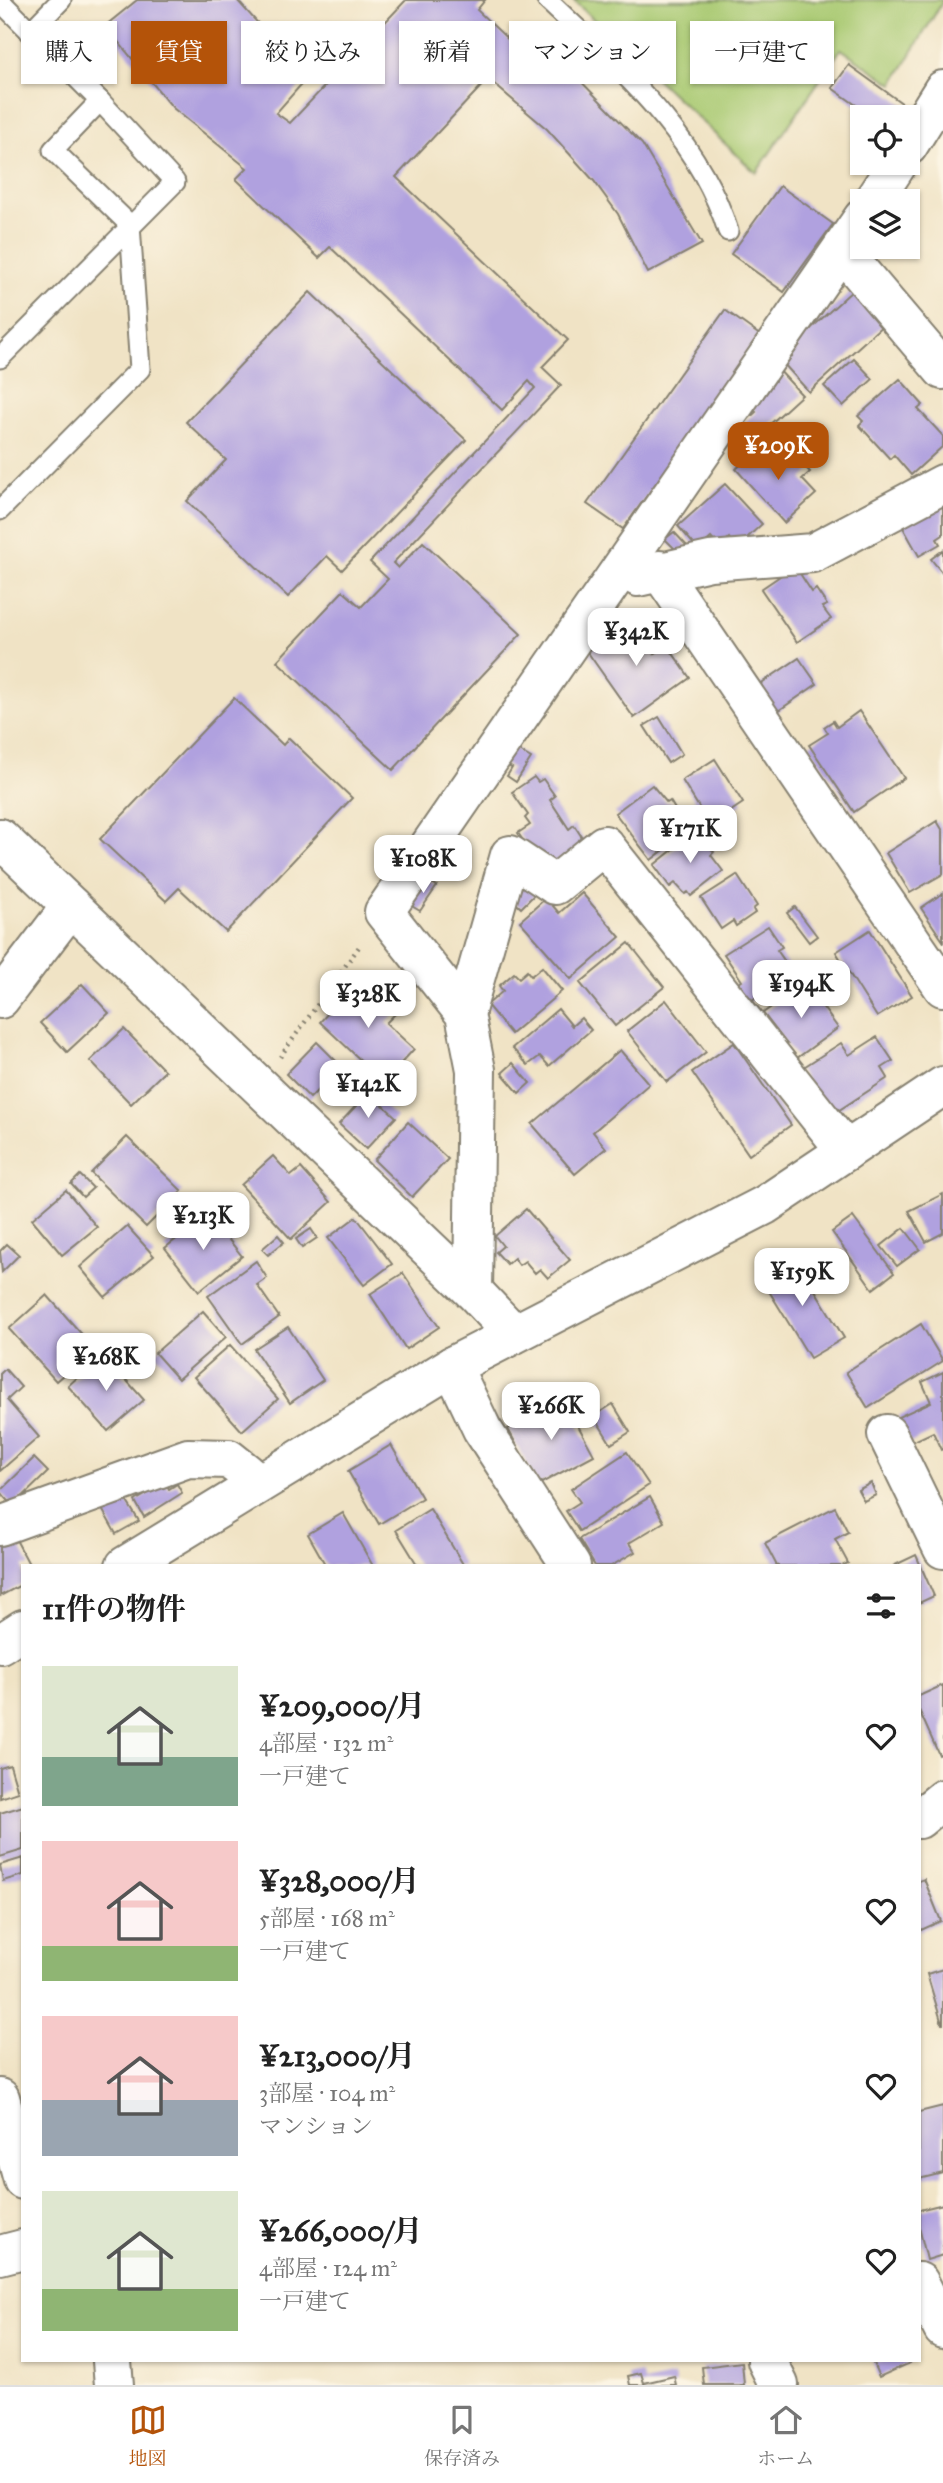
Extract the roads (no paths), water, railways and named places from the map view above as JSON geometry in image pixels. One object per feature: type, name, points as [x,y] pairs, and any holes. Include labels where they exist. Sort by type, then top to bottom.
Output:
[{"type":"street","points":[[920,127],[943,90]]},
{"type":"street","points":[[465,1014],[384,912],[850,238]]},
{"type":"street","points":[[842,251],[943,370]]},
{"type":"street","points":[[609,585],[659,570],[710,561],[813,553],[943,484]]},
{"type":"street","points":[[659,570],[943,987]]},
{"type":"street","points":[[0,838],[473,1291],[512,1332]]},
{"type":"street","points":[[473,1291],[476,1070],[465,1014],[510,855],[555,885],[604,845],[846,1152]]},
{"type":"street","points":[[0,999],[71,906]]},
{"type":"street","points":[[128,1564],[512,1332],[765,1205],[943,1086]]},
{"type":"street","points":[[452,1366],[482,1429],[570,1564]]},
{"type":"street","points":[[887,1434],[943,1549]]},
{"type":"street","points":[[0,1527],[188,1458],[229,1459],[259,1483]]},
{"type":"street","points":[[0,1644],[21,1630]]},
{"type":"street","points":[[921,1817],[943,1799]]},
{"type":"street","points":[[2,2114],[21,2174]]},
{"type":"street","points":[[0,2255],[21,2250]]},
{"type":"street","points":[[112,2362],[114,2385]]},
{"type":"street","points":[[767,2362],[779,2385]]},
{"type":"lane","points":[[41,21],[61,0]]},
{"type":"lane","points":[[547,0],[649,98],[693,157],[720,204],[728,231]]},
{"type":"lane","points":[[0,1],[21,23]]},
{"type":"lane","points":[[0,358],[175,182],[83,84]]},
{"type":"lane","points":[[0,510],[140,369],[130,225],[53,150],[100,101]]}]
